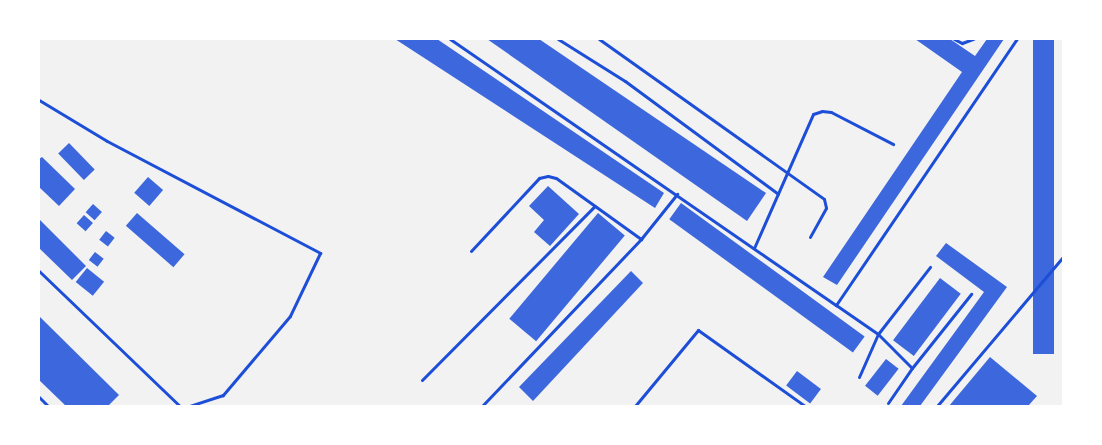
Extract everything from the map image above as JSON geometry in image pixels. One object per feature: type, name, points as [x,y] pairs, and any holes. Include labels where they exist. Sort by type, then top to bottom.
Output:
[{"type":"lane","points":[[450,39],[677,194],[878,334],[912,368]]},
{"type":"lane","points":[[558,39],[625,81],[778,194]]},
{"type":"lane","points":[[599,39],[827,203],[810,237]]},
{"type":"lane","points":[[954,39],[962,43],[973,39]]},
{"type":"lane","points":[[836,305],[1018,39]]},
{"type":"lane","points":[[39,100],[107,141],[320,253],[290,316],[271,339],[223,395],[190,406]]},
{"type":"lane","points":[[754,248],[809,120],[814,114],[822,111],[831,112],[894,144]]},
{"type":"lane","points":[[471,250],[539,178],[548,176],[556,178],[641,239]]},
{"type":"lane","points":[[482,406],[641,239],[677,194]]},
{"type":"lane","points":[[422,380],[595,206]]},
{"type":"lane","points":[[937,406],[1063,257]]},
{"type":"lane","points":[[859,378],[878,334],[930,267]]},
{"type":"lane","points":[[39,271],[180,406]]},
{"type":"lane","points":[[888,403],[912,368],[971,294]]},
{"type":"lane","points":[[635,406],[698,330],[805,406]]},
{"type":"lane","points":[[39,397],[48,406]]},
{"type":"building","points":[[395,39],[437,39],[664,193],[655,208]]},
{"type":"building","points":[[487,39],[539,39],[766,193],[747,221]]},
{"type":"building","points":[[915,39],[950,39],[975,56],[987,39],[1004,39],[837,285],[823,277],[962,72]]},
{"type":"building","points":[[1033,39],[1054,39],[1054,354],[1033,354]]},
{"type":"building","points":[[69,143],[95,170],[84,180],[58,153]]},
{"type":"building","points":[[42,157],[75,189],[59,206],[39,187],[39,159]]},
{"type":"building","points":[[148,177],[163,190],[149,206],[134,193]]},
{"type":"building","points":[[548,186],[579,214],[550,246],[534,232],[544,220],[529,206]]},
{"type":"building","points":[[681,203],[865,336],[853,353],[669,219]]},
{"type":"building","points":[[93,204],[102,212],[95,220],[86,212]]},
{"type":"building","points":[[137,213],[185,254],[173,267],[126,226]]},
{"type":"building","points":[[598,213],[625,235],[536,341],[509,319]]},
{"type":"building","points":[[84,215],[93,223],[86,231],[77,223]]},
{"type":"building","points":[[39,219],[86,266],[72,280],[39,248]]},
{"type":"building","points":[[106,231],[115,238],[108,246],[99,240]]},
{"type":"building","points":[[946,243],[1007,287],[920,406],[901,406],[984,292],[936,256]]},
{"type":"building","points":[[95,252],[104,259],[98,267],[89,260]]},
{"type":"building","points":[[87,268],[104,282],[93,296],[76,282]]},
{"type":"building","points":[[631,271],[643,283],[533,401],[519,387]]},
{"type":"building","points":[[940,278],[961,294],[914,356],[893,340]]},
{"type":"building","points":[[39,316],[119,395],[108,406],[66,406],[39,380]]},
{"type":"building","points":[[990,357],[1037,396],[1028,406],[949,406]]},
{"type":"building","points":[[886,359],[899,369],[878,396],[865,386]]},
{"type":"building","points":[[797,371],[821,389],[810,403],[786,385]]}]
